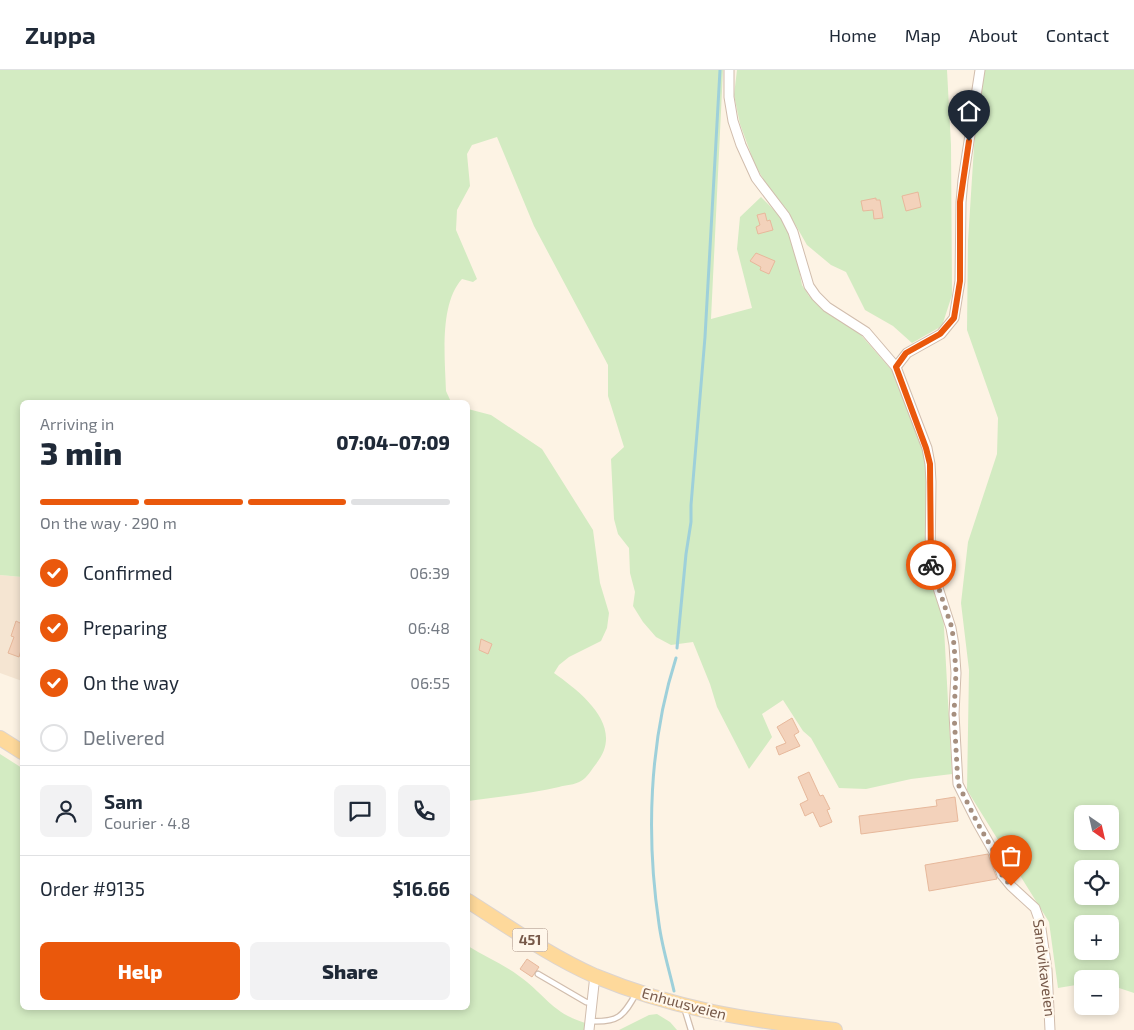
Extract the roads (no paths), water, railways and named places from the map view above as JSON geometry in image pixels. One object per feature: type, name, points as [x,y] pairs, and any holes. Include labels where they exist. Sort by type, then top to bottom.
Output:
[{"type":"main road","points":[[0,738],[20,751]]},
{"type":"main road","name":"Enhuusveien","points":[[470,902],[530,940],[595,975],[637,991],[684,1007],[761,1022],[835,1030]]},
{"type":"street","name":"Sandvikaveien","points":[[729,70],[729,97],[732,122],[756,178],[785,216],[793,232],[809,286],[827,307],[866,332],[896,367],[926,448],[930,464],[930,563],[952,628],[954,645],[956,672],[954,714],[958,784],[994,852],[1002,875],[1034,908],[1040,922],[1047,970],[1050,1030]]},
{"type":"street","points":[[896,367],[906,353],[940,334],[954,318],[960,281],[960,202],[980,70]]},
{"type":"street","points":[[589,1026],[595,975]]},
{"type":"lane","points":[[538,974],[586,1002],[592,1003]]},
{"type":"lane","points":[[589,1026],[618,1019],[628,1008],[637,991]]},
{"type":"lane","points":[[684,1007],[692,1030]]},
{"type":"waterway","points":[[677,648],[691,522],[705,337],[720,70]]},
{"type":"waterway","points":[[674,991],[659,924],[655,891],[652,858],[652,790],[660,723],[676,658]]}]
